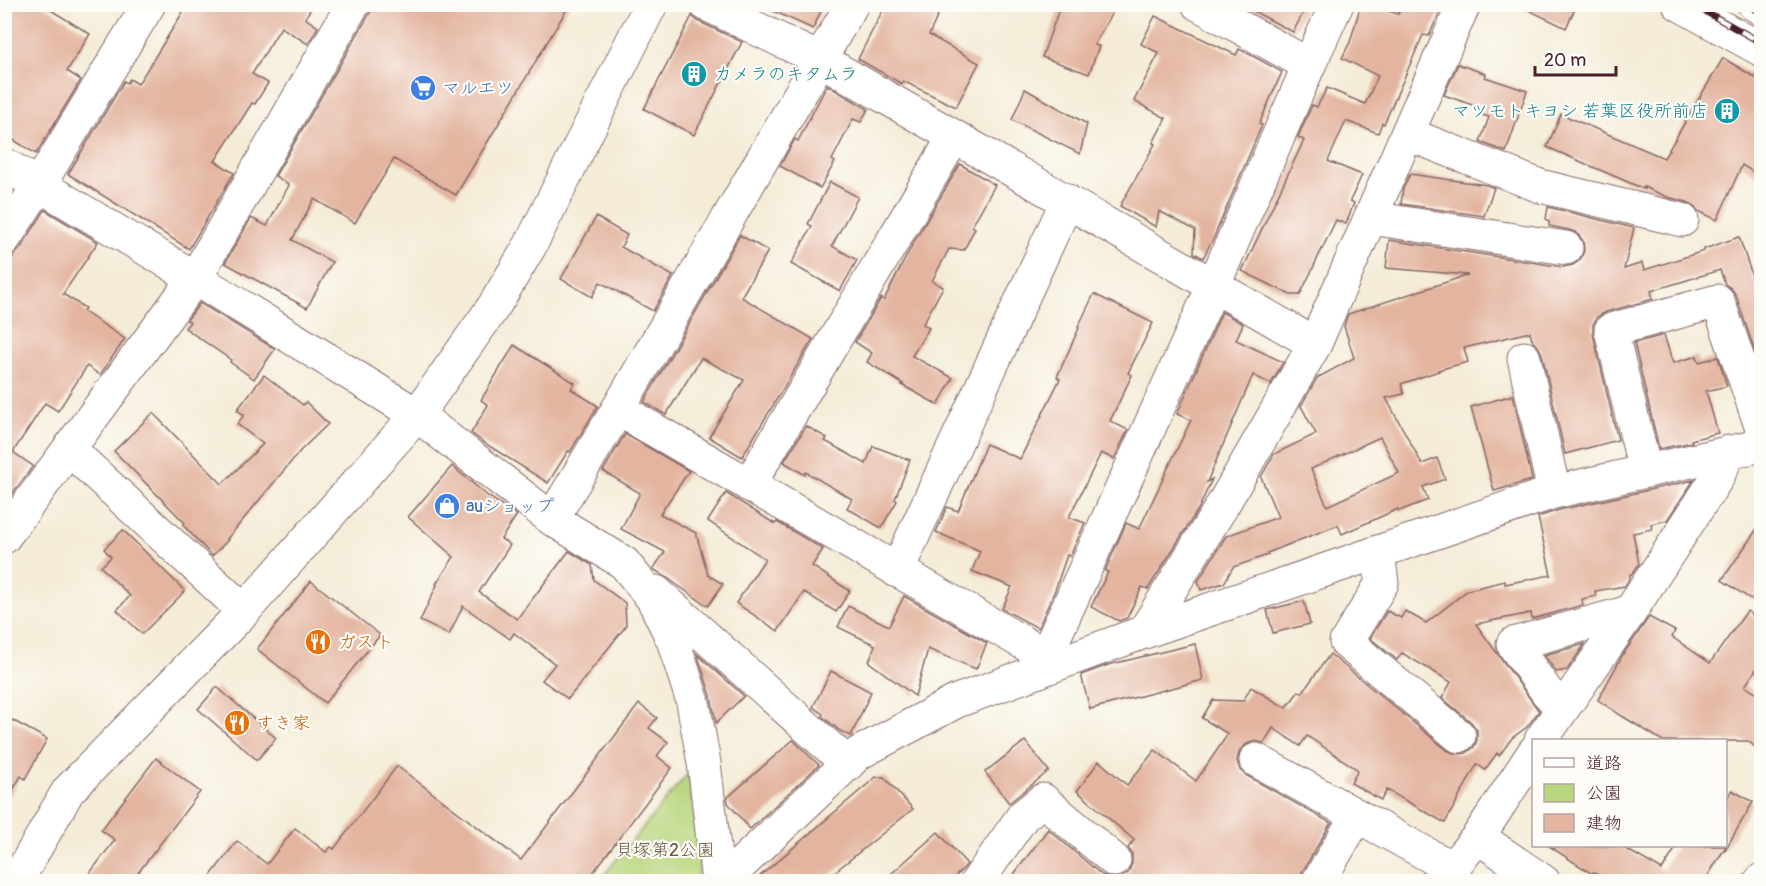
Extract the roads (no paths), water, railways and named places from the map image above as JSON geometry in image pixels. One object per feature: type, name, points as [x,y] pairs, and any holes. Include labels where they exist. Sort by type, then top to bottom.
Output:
[{"type":"street","points":[[4,239],[149,4]]},
{"type":"street","points":[[4,537],[195,278],[352,4]]},
{"type":"street","points":[[16,882],[68,791],[244,611],[417,415],[494,306],[530,246],[651,4]]},
{"type":"street","points":[[706,4],[821,60],[1315,344]]},
{"type":"street","points":[[552,519],[852,4]]},
{"type":"street","points":[[1198,4],[1309,65]]},
{"type":"street","points":[[1042,664],[1213,287],[1337,4]]},
{"type":"street","points":[[1144,632],[1222,506],[1315,344],[1464,4]]},
{"type":"street","points":[[1679,4],[1761,50]]},
{"type":"street","points":[[1754,4],[1761,9]]},
{"type":"street","points":[[1407,134],[1540,186],[1682,220]]},
{"type":"street","points":[[749,485],[954,137]]},
{"type":"street","points":[[4,164],[417,415],[552,519],[624,563],[848,764]]},
{"type":"street","points":[[897,571],[1066,201]]},
{"type":"street","points":[[1371,218],[1566,248]]},
{"type":"street","points":[[1645,470],[1611,330],[1718,301],[1761,429]]},
{"type":"street","points":[[1524,358],[1554,492]]},
{"type":"street","points":[[618,409],[897,571],[1042,664]]},
{"type":"street","points":[[720,882],[859,753],[957,701],[1042,664],[1144,632],[1554,492],[1761,445]]},
{"type":"street","points":[[69,449],[244,611]]},
{"type":"street","points":[[1542,739],[1630,612],[1717,478],[1730,452]]},
{"type":"street","points":[[1378,552],[1382,583],[1346,642],[1458,736]]},
{"type":"street","points":[[624,563],[653,599],[673,640],[693,702],[704,763],[720,882]]},
{"type":"street","points":[[1562,708],[1547,692],[1513,644],[1630,612]]},
{"type":"street","points":[[1256,760],[1357,816],[1448,875],[1478,837],[1532,754]]},
{"type":"street","points":[[977,882],[1023,816],[1043,800],[1114,860]]},
{"type":"street","points":[[1318,882],[1357,816]]},
{"type":"street","points":[[1478,837],[1544,882]]},
{"type":"railway","points":[[1692,4],[1762,43]]},
{"type":"railway","points":[[1747,4],[1762,13]]},
{"type":"place","name":"カメラのキタムラ","points":[[694,74]]},
{"type":"place","name":"マルエツ","points":[[423,88]]},
{"type":"place","name":"マツモトキヨシ 若葉区役所前店","points":[[1727,111]]},
{"type":"place","name":"auショップ","points":[[447,506]]},
{"type":"place","name":"ガスト","points":[[318,642]]},
{"type":"place","name":"すき家","points":[[237,723]]},
{"type":"park label","name":"貝塚第2公園","points":[[665,850]]}]
